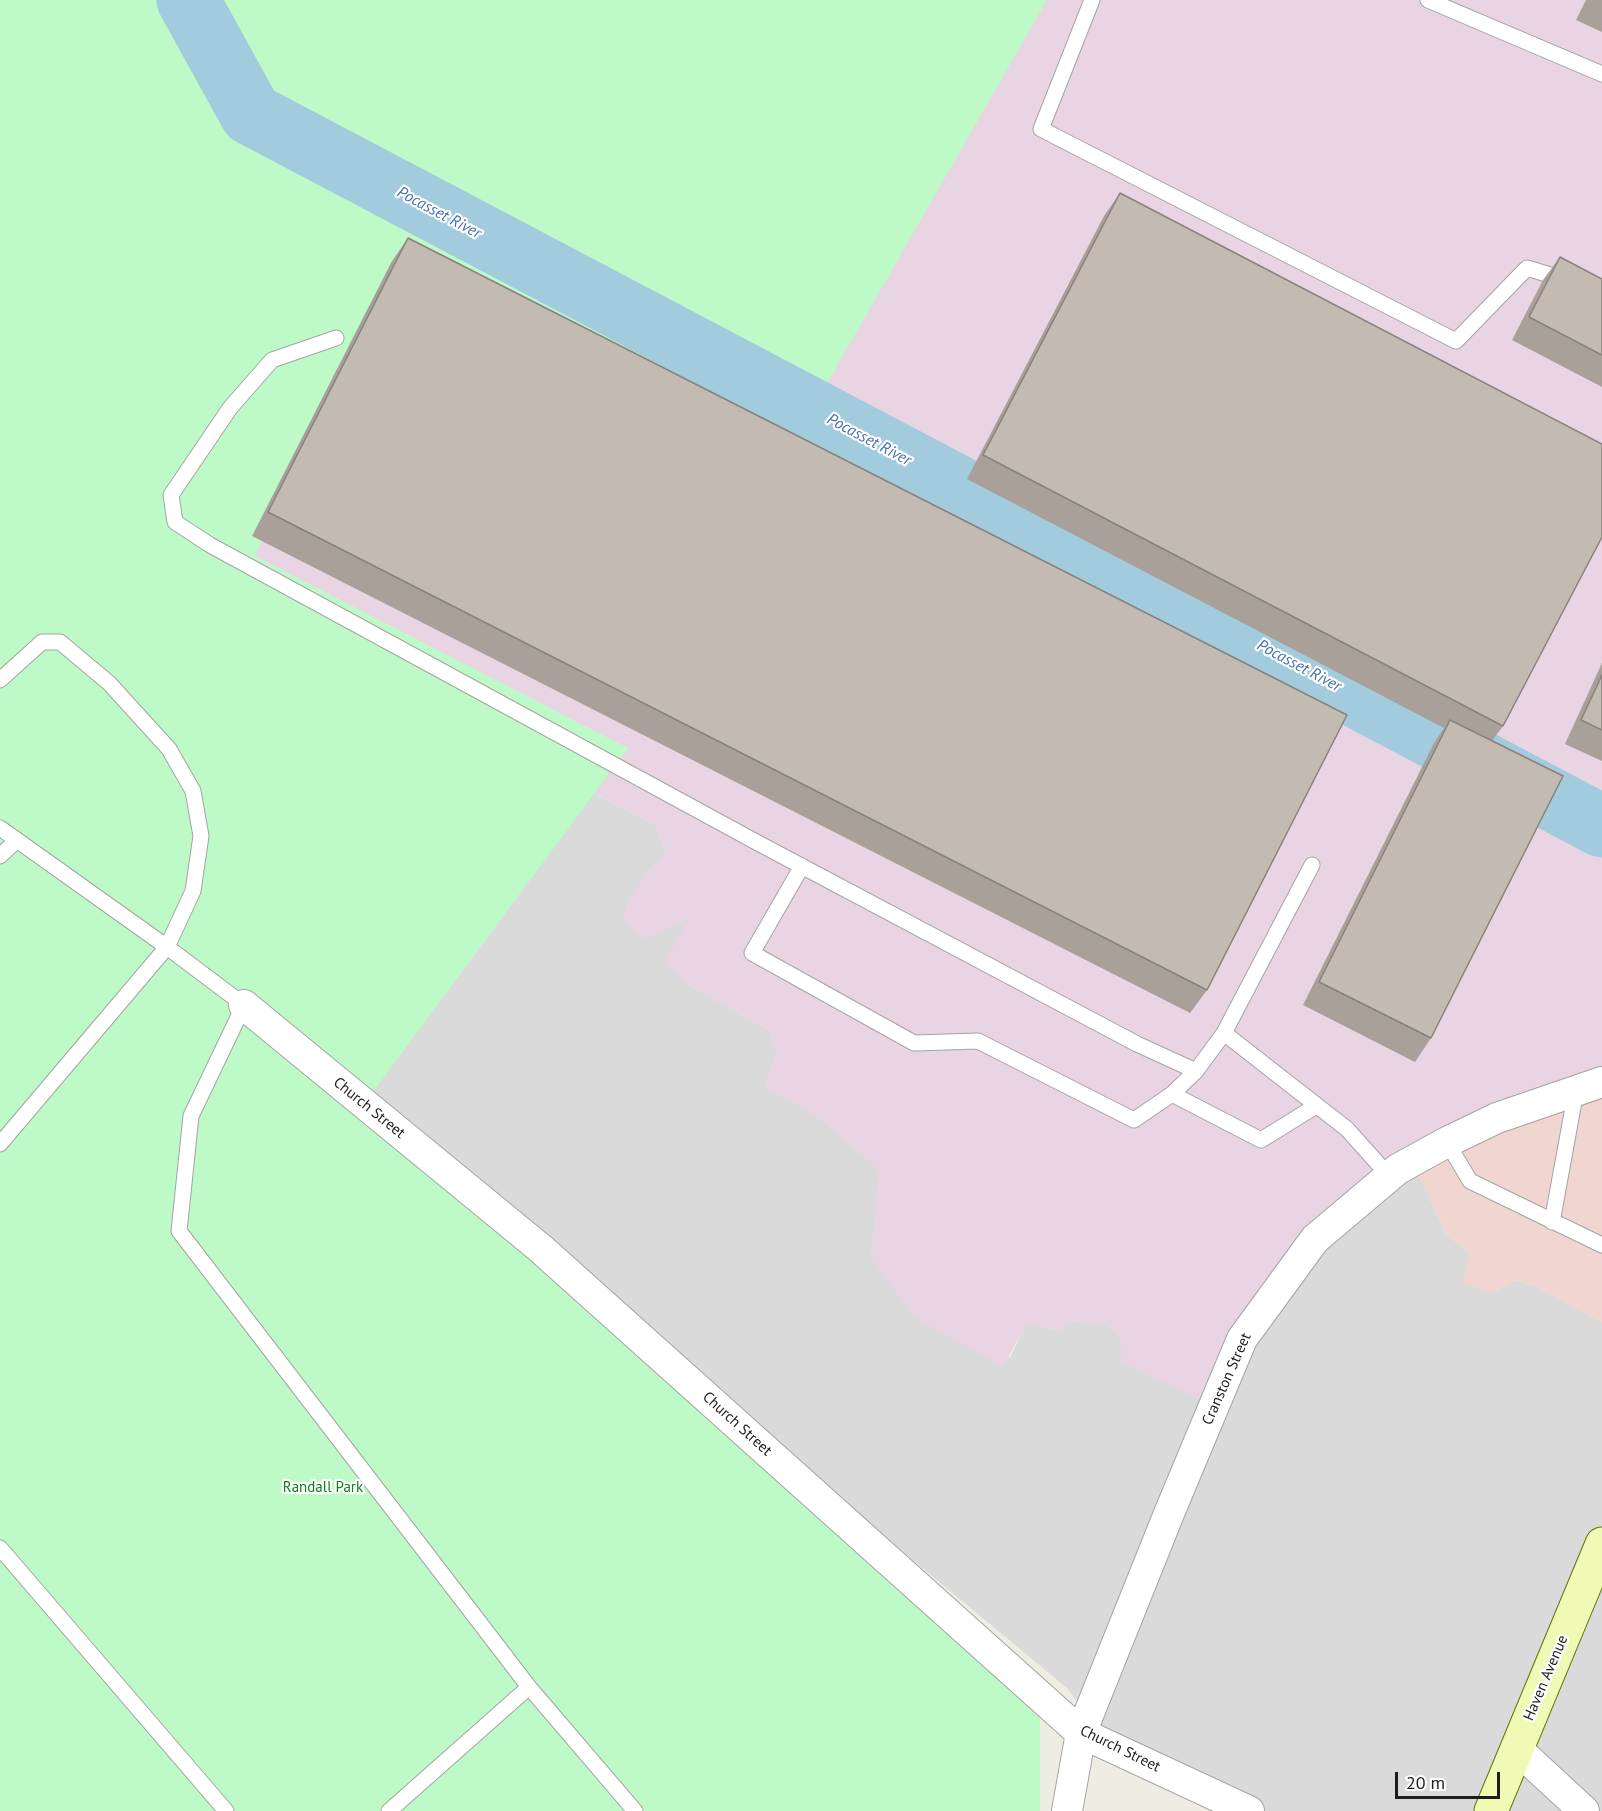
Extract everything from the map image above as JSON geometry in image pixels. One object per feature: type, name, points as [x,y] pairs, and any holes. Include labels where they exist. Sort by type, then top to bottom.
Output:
[{"type":"main road","name":"Haven Avenue","points":[[1491,1811],[1602,1544]]},
{"type":"street","name":"Church Street","points":[[244,1005],[540,1248],[1081,1733],[1249,1811]]},
{"type":"street","name":"Cranston Street","points":[[1067,1811],[1081,1733],[1242,1339],[1315,1239],[1398,1169],[1497,1118],[1589,1086]]},
{"type":"street","points":[[1516,1748],[1584,1811]]},
{"type":"lane","points":[[1092,0],[1041,129],[1456,341],[1527,268],[1602,291]]},
{"type":"lane","points":[[1428,0],[1602,74]]},
{"type":"lane","points":[[336,338],[272,360],[230,408],[171,495],[175,522],[210,545],[802,866],[1137,1044],[1196,1071]]},
{"type":"lane","points":[[0,680],[42,642],[60,642],[109,683],[169,749],[193,791],[201,836],[193,891],[167,947],[0,1144]]},
{"type":"lane","points":[[0,828],[244,1005],[191,1116],[179,1231],[529,1687],[635,1811]]},
{"type":"lane","points":[[0,856],[17,840]]},
{"type":"lane","points":[[802,866],[752,953],[914,1043],[978,1041],[1134,1120],[1172,1094],[1196,1071],[1224,1033],[1312,865]]},
{"type":"lane","points":[[1224,1033],[1347,1129],[1389,1176]]},
{"type":"lane","points":[[1552,1222],[1589,1086]]},
{"type":"lane","points":[[1172,1094],[1261,1140],[1316,1106]]},
{"type":"lane","points":[[1447,1142],[1470,1181],[1602,1245]]},
{"type":"lane","points":[[0,1548],[226,1811]]},
{"type":"lane","points":[[389,1811],[529,1687]]},
{"type":"shaded area","points":[[258,0],[1602,0],[1602,1079],[1499,1112],[1316,1231],[1210,1404],[1121,1362],[1121,1337],[1106,1324],[1073,1321],[1061,1331],[1026,1324],[1003,1367],[914,1317],[871,1258],[879,1170],[815,1114],[765,1088],[777,1052],[768,1029],[687,984],[665,962],[689,918],[645,940],[624,921],[626,905],[646,873],[667,854],[655,825],[198,585]]},
{"type":"shaded area","points":[[568,780],[655,825],[667,854],[646,873],[690,917],[687,984],[768,1029],[777,1052],[765,1088],[815,1114],[880,1170],[871,1258],[1010,1358],[1026,1323],[1060,1331],[1073,1321],[1106,1324],[1121,1337],[1237,1341],[1412,1160],[1446,1234],[1469,1253],[1493,1293],[1516,1280],[1537,1287],[1602,1322],[1602,1811],[1245,1811],[1116,1753],[1067,1688],[361,1102]]},
{"type":"shaded area","points":[[1602,1079],[1602,1322],[1537,1287],[1517,1280],[1493,1293],[1463,1283],[1469,1253],[1446,1234],[1412,1160]]},
{"type":"green space","name":"Randall Park","points":[[0,0],[1047,0],[783,460],[392,262],[255,556],[628,748],[364,1104],[1040,1705],[1040,1811],[0,1811]]},
{"type":"building","points":[[1120,193],[1602,444],[1602,537],[1503,726],[983,455]]},
{"type":"building","points":[[408,238],[1347,715],[1207,990],[268,512]]},
{"type":"building","points":[[1560,257],[1602,279],[1602,355],[1529,317]]},
{"type":"building","points":[[1602,675],[1602,730],[1581,720]]},
{"type":"building","points":[[1450,720],[1563,776],[1431,1038],[1319,982]]},
{"type":"waterway","name":"Pocasset River","points":[[188,0],[251,114],[1602,826]]}]
